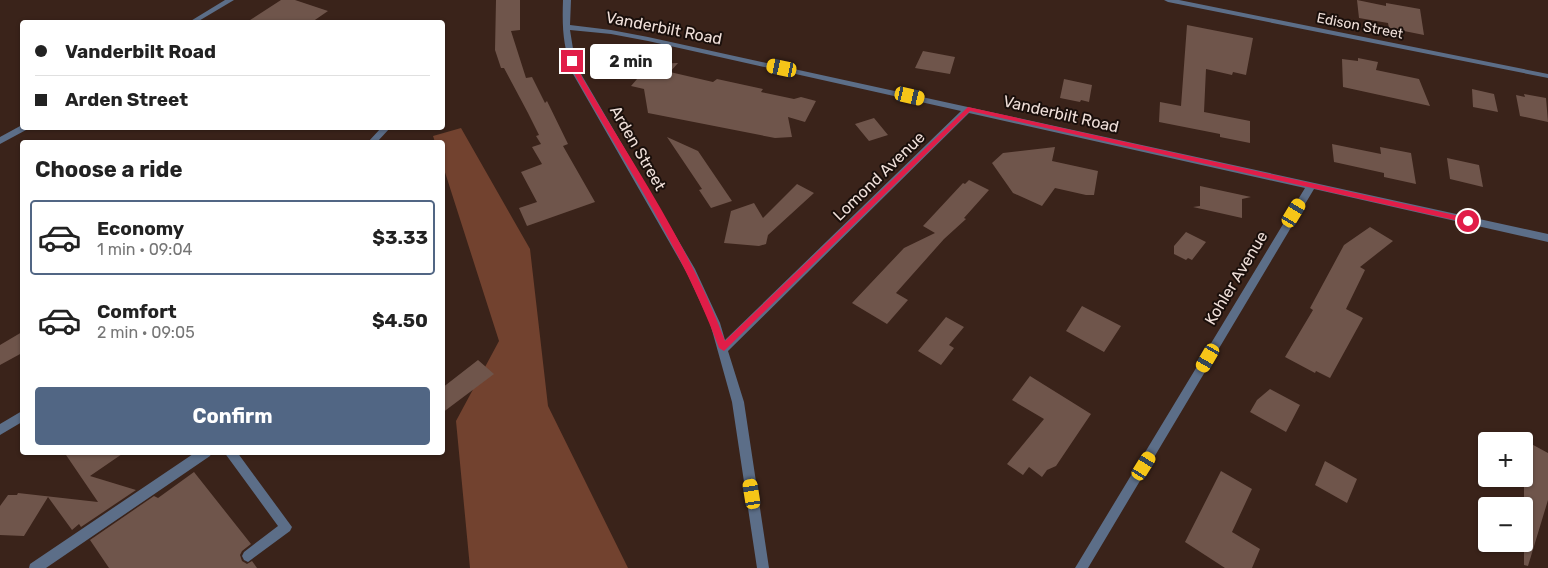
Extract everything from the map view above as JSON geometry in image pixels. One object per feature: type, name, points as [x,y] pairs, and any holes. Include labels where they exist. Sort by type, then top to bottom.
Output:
[{"type":"street","points":[[196,20],[230,0]]},
{"type":"street","name":"Arden Street","points":[[566,0],[565,27],[569,53],[577,74],[692,272],[708,305],[724,348],[738,402],[764,568]]},
{"type":"street","name":"Edison Street","points":[[1168,0],[1548,76]]},
{"type":"street","name":"Vanderbilt Road","points":[[565,27],[648,38],[1548,238]]},
{"type":"street","name":"Lomond Avenue","points":[[724,348],[968,109]]},
{"type":"street","points":[[0,142],[20,130]]},
{"type":"street","points":[[374,140],[384,130]]},
{"type":"street","name":"Kohler Avenue","points":[[1081,568],[1311,186]]},
{"type":"street","points":[[0,430],[20,417]]},
{"type":"street","points":[[34,568],[202,455]]},
{"type":"street","points":[[232,455],[286,527],[248,556]]},
{"type":"shaded area","points":[[461,128],[530,249],[548,406],[628,568],[470,568],[456,421],[499,341],[445,172],[445,140],[434,140],[433,136]]},
{"type":"building","points":[[281,0],[295,0],[328,11],[315,20],[250,20]]},
{"type":"building","points":[[496,0],[520,0],[520,30],[511,31],[526,78],[532,77],[545,103],[547,101],[568,144],[563,146],[595,202],[527,226],[519,208],[537,202],[521,172],[542,164],[532,147],[541,144],[536,136],[539,135],[528,113],[504,68],[501,68],[495,50]]},
{"type":"building","points":[[1357,0],[1386,6],[1386,3],[1420,9],[1424,35],[1389,28],[1388,23],[1359,18]]},
{"type":"building","points":[[1187,25],[1253,38],[1246,75],[1233,72],[1232,75],[1206,69],[1204,112],[1250,121],[1250,143],[1220,137],[1220,134],[1159,122],[1160,102],[1181,106]]},
{"type":"building","points":[[923,51],[955,57],[950,74],[915,68]]},
{"type":"building","points":[[1358,58],[1378,62],[1376,70],[1419,79],[1430,106],[1343,87],[1342,59],[1358,61]]},
{"type":"building","points":[[678,63],[670,72],[713,82],[717,79],[763,89],[761,92],[794,99],[801,97],[816,101],[805,122],[788,117],[792,137],[775,138],[648,113],[644,89],[631,86],[650,64]]},
{"type":"building","points":[[1064,79],[1092,85],[1089,102],[1060,98]]},
{"type":"building","points":[[1472,89],[1494,94],[1498,112],[1473,107]]},
{"type":"building","points":[[1524,94],[1546,98],[1548,122],[1520,116],[1516,95],[1525,97]]},
{"type":"building","points":[[874,118],[888,135],[869,141],[855,124]]},
{"type":"building","points":[[667,137],[698,151],[732,201],[711,208],[699,190],[702,189]]},
{"type":"building","points":[[1332,144],[1381,154],[1380,147],[1411,153],[1416,184],[1384,177],[1384,173],[1334,162]]},
{"type":"building","points":[[1055,147],[1052,161],[1098,171],[1094,195],[1055,188],[1042,206],[1013,193],[992,163],[1003,153]]},
{"type":"building","points":[[1447,158],[1479,165],[1483,187],[1450,179]]},
{"type":"building","points":[[969,180],[989,190],[964,218],[966,219],[944,239],[896,293],[908,300],[887,324],[852,303],[904,248],[935,233],[923,226],[963,183],[965,184]]},
{"type":"building","points":[[797,184],[814,193],[768,235],[766,244],[759,246],[724,243],[731,211],[754,203],[763,218]]},
{"type":"building","points":[[1200,186],[1251,197],[1242,199],[1242,218],[1193,207],[1200,206]]},
{"type":"building","points":[[1370,227],[1393,241],[1360,267],[1365,270],[1346,309],[1363,318],[1330,378],[1316,371],[1315,373],[1285,357],[1313,310],[1310,308],[1344,245]]},
{"type":"building","points":[[1186,232],[1206,242],[1192,260],[1188,258],[1186,260],[1174,254],[1174,246]]},
{"type":"building","points":[[1082,306],[1121,326],[1104,352],[1066,331]]},
{"type":"building","points":[[946,317],[964,327],[949,345],[954,348],[941,365],[918,351]]},
{"type":"building","points":[[20,333],[20,354],[0,365],[0,345]]},
{"type":"building","points":[[478,360],[494,374],[445,411],[445,386]]},
{"type":"building","points":[[1030,376],[1091,414],[1056,466],[1047,470],[1042,477],[1029,467],[1023,475],[1007,464],[1044,419],[1012,400]]},
{"type":"building","points":[[1270,389],[1300,405],[1286,432],[1250,412],[1257,400]]},
{"type":"building","points":[[1533,445],[1548,453],[1548,500],[1533,550],[1533,497],[1524,497],[1524,487],[1533,487]]},
{"type":"building","points":[[66,455],[121,455],[90,476],[136,490],[81,527],[79,524],[72,530],[48,497],[24,536],[0,535],[0,506],[8,495],[17,495],[18,493],[98,502]]},
{"type":"building","points":[[1325,461],[1357,479],[1347,503],[1315,485]]},
{"type":"building","points":[[1221,471],[1252,489],[1232,532],[1260,549],[1252,568],[1225,568],[1185,542]]},
{"type":"building","points":[[194,472],[251,544],[242,551],[240,555],[242,561],[247,564],[252,561],[257,568],[109,568],[90,540],[154,496],[158,498]]},
{"type":"building","points":[[1524,552],[1532,552],[1528,566],[1524,565]]},
{"type":"route","points":[[572,61],[577,74],[692,272],[704,296],[724,348],[968,109],[1468,221]]}]
